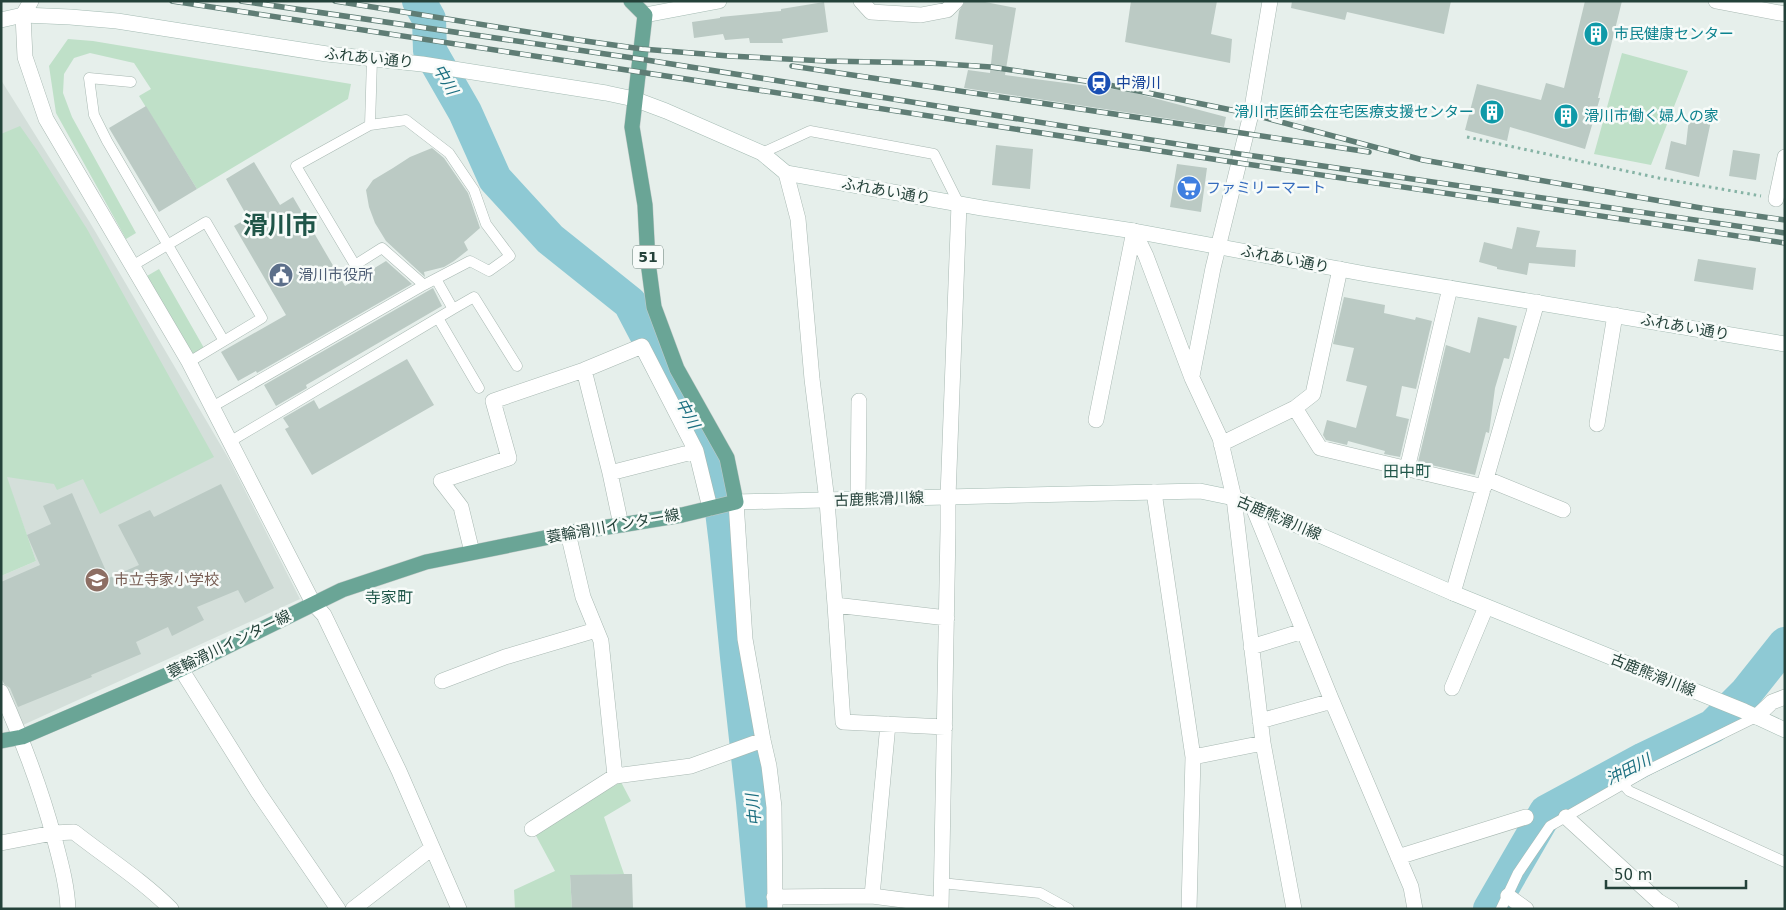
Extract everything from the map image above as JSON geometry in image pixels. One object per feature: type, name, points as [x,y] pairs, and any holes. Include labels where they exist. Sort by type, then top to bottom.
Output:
[{"type":"main road","points":[[631,1],[645,15]]},
{"type":"main road","name":"51","points":[[645,15],[632,127],[646,205],[648,262],[654,307],[677,369],[727,458],[736,502]]},
{"type":"main road","name":"蓑輪滑川インター線","points":[[1,741],[22,737],[181,669],[342,590],[426,562],[568,533],[621,526],[736,502]]},
{"type":"street","points":[[645,15],[719,1]]},
{"type":"street","points":[[861,1],[871,12],[921,15],[947,10],[956,1]]},
{"type":"street","points":[[1192,378],[1219,246],[1251,114],[1270,1]]},
{"type":"street","points":[[1716,1],[1785,14]]},
{"type":"street","points":[[27,8],[25,57],[46,119],[188,362],[231,441],[313,603],[324,615],[399,771],[459,909]]},
{"type":"street","name":"ふれあい通り","points":[[1,20],[27,8],[70,17],[117,22],[328,54],[422,64],[606,93],[634,99],[666,111],[762,154],[786,173],[959,204],[1134,231],[1340,269],[1785,344]]},
{"type":"street","points":[[1776,199],[1785,158]]},
{"type":"street","points":[[786,173],[798,219],[812,379],[827,501],[843,722],[945,727]]},
{"type":"street","points":[[736,502],[745,639],[769,766],[774,807],[774,903],[872,896],[941,907],[948,497],[959,204]]},
{"type":"street","points":[[1134,231],[1146,256],[1192,378],[1221,444],[1234,498],[1263,743],[1294,909]]},
{"type":"street","points":[[1096,420],[1134,231]]},
{"type":"street","points":[[1221,444],[1296,408],[1312,394],[1340,269]]},
{"type":"street","points":[[1407,469],[1450,288]]},
{"type":"street","points":[[1453,593],[1537,302]]},
{"type":"street","points":[[1597,424],[1615,315]]},
{"type":"street","points":[[472,552],[461,508],[441,481],[509,458],[493,401],[584,370],[642,346],[696,451],[710,508]]},
{"type":"street","points":[[584,370],[610,473],[621,526]]},
{"type":"street","points":[[858,500],[859,400]]},
{"type":"street","points":[[1296,408],[1320,448],[1407,469],[1485,483],[1563,510]]},
{"type":"street","points":[[610,473],[696,451]]},
{"type":"street","name":"古鹿熊滑川線","points":[[736,502],[1200,491],[1234,498],[1486,607],[1785,730]]},
{"type":"street","points":[[1154,492],[1193,757],[1189,909]]},
{"type":"street","points":[[1253,507],[1411,887],[1415,909]]},
{"type":"street","points":[[568,533],[583,597],[601,641],[615,776]]},
{"type":"street","points":[[835,606],[947,618]]},
{"type":"street","points":[[1452,688],[1486,607]]},
{"type":"street","points":[[442,681],[505,657],[596,630]]},
{"type":"street","points":[[1251,647],[1303,631]]},
{"type":"street","points":[[181,669],[258,792],[338,909]]},
{"type":"street","points":[[1,692],[22,737],[46,806],[67,886],[68,909]]},
{"type":"street","points":[[1750,714],[1772,702],[1785,698]]},
{"type":"street","points":[[1260,721],[1332,700]]},
{"type":"street","points":[[872,896],[888,724]]},
{"type":"street","points":[[532,829],[615,776],[691,766],[763,740]]},
{"type":"street","points":[[1193,757],[1263,743]]},
{"type":"street","points":[[1566,817],[1658,901],[1672,909]]},
{"type":"street","points":[[1398,857],[1526,818]]},
{"type":"street","points":[[1,843],[53,833],[74,832],[150,888],[171,909]]},
{"type":"street","points":[[353,909],[432,848]]},
{"type":"street","points":[[1504,902],[1526,909]]},
{"type":"lane","points":[[370,125],[372,59]]},
{"type":"lane","points":[[131,82],[89,78],[94,115],[107,141],[224,341]]},
{"type":"lane","points":[[212,407],[424,285],[470,261],[489,271],[510,256],[486,224],[474,190],[449,153],[406,120],[370,125],[296,166],[355,265],[382,248],[424,285]]},
{"type":"lane","points":[[762,154],[810,131],[934,154],[959,204]]},
{"type":"lane","points":[[132,266],[206,222],[262,318],[188,362]]},
{"type":"lane","points":[[436,279],[453,309]]},
{"type":"lane","points":[[231,441],[474,297],[517,366]]},
{"type":"lane","points":[[438,318],[479,388]]},
{"type":"lane","points":[[1504,902],[1518,873],[1550,826],[1750,714]]},
{"type":"lane","points":[[1623,784],[1629,790],[1785,862]]},
{"type":"lane","points":[[941,883],[1040,893],[1069,909]]},
{"type":"path","points":[[1467,137],[1659,178],[1776,199]]},
{"type":"shaded area","points":[[1,80],[89,221],[230,461],[300,599],[23,725],[1,677],[1,576],[36,561],[1,462]]},
{"type":"green space","points":[[68,39],[93,41],[351,84],[348,99],[197,189],[139,96],[151,89],[134,63],[90,53],[74,58],[64,74],[63,93],[72,117],[136,233],[126,239],[56,113],[49,66]]},
{"type":"green space","points":[[1622,53],[1688,71],[1651,165],[1594,154]]},
{"type":"green space","points":[[20,126],[87,229],[214,457],[100,514],[83,479],[57,490],[54,484],[7,477],[36,561],[1,576],[1,134]]},
{"type":"green space","points":[[159,269],[204,348],[193,354],[147,276]]},
{"type":"green space","points":[[621,782],[631,801],[604,817],[624,874],[570,876],[572,909],[515,909],[514,890],[555,871],[534,832]]},
{"type":"building","points":[[965,1],[980,1],[1016,8],[1005,75],[1127,91],[1226,117],[1224,127],[964,88],[968,70],[990,73],[993,45],[955,39],[959,11]]},
{"type":"building","points":[[1131,1],[1217,1],[1211,34],[1232,39],[1230,63],[1125,42]]},
{"type":"building","points":[[1292,1],[1451,1],[1444,34],[1347,12],[1345,20],[1291,8]]},
{"type":"building","points":[[1585,1],[1622,1],[1598,98],[1600,98],[1585,149],[1510,127],[1507,141],[1465,130],[1477,84],[1541,100],[1546,83],[1564,88]]},
{"type":"building","points":[[824,2],[828,32],[782,39],[783,43],[750,43],[749,38],[725,40],[723,34],[694,38],[692,22],[720,17],[781,11],[781,9]]},
{"type":"building","points":[[146,106],[197,189],[159,212],[109,128]]},
{"type":"building","points":[[1689,118],[1711,121],[1699,177],[1665,169],[1671,141],[1686,145]]},
{"type":"building","points":[[996,145],[1033,149],[1030,189],[992,185]]},
{"type":"building","points":[[432,148],[444,158],[468,193],[480,228],[464,242],[468,250],[444,267],[424,272],[425,277],[386,241],[375,223],[369,207],[366,190],[373,180],[410,157]]},
{"type":"building","points":[[1733,150],[1760,154],[1756,180],[1729,176]]},
{"type":"building","points":[[254,162],[280,205],[293,197],[345,286],[386,261],[412,284],[257,373],[256,371],[238,381],[221,352],[286,315],[234,226],[248,218],[226,179]]},
{"type":"building","name":"ファミリーマート","points":[[1177,164],[1207,168],[1201,212],[1170,207]]},
{"type":"building","points":[[1517,227],[1540,231],[1536,247],[1576,250],[1575,267],[1529,263],[1527,275],[1497,269],[1497,267],[1479,262],[1484,242],[1512,249]]},
{"type":"building","points":[[1698,259],[1756,268],[1753,290],[1694,281]]},
{"type":"building","points":[[433,288],[442,306],[306,385],[307,388],[276,406],[264,385]]},
{"type":"building","points":[[1344,297],[1385,305],[1384,313],[1415,320],[1416,317],[1432,321],[1416,389],[1402,386],[1396,416],[1409,419],[1400,457],[1384,454],[1385,451],[1348,441],[1347,445],[1326,440],[1323,435],[1327,420],[1356,428],[1367,386],[1346,381],[1354,348],[1333,344]]},
{"type":"building","points":[[1478,317],[1517,326],[1509,359],[1504,358],[1495,388],[1489,433],[1486,432],[1475,475],[1418,462],[1446,345],[1470,353]]},
{"type":"building","points":[[407,359],[434,405],[312,475],[285,429],[289,427],[283,418],[314,400],[319,409]]},
{"type":"building","points":[[221,484],[274,588],[245,603],[238,590],[197,607],[204,620],[172,636],[168,627],[136,642],[141,654],[91,675],[92,677],[18,707],[10,688],[4,684],[1,677],[1,582],[40,565],[27,535],[51,524],[43,506],[72,493],[109,578],[139,565],[118,525],[150,510],[154,517]]},
{"type":"building","points":[[632,874],[633,909],[572,909],[570,875]]},
{"type":"waterway","name":"中川","points":[[419,1],[429,19],[430,51],[465,112],[495,179],[550,239],[630,303],[709,454],[720,495],[726,544],[763,909]]},
{"type":"waterway","name":"沖田川","points":[[1490,909],[1546,812],[1644,759],[1713,726],[1746,693],[1785,644]]},
{"type":"railway","points":[[172,1],[1239,163],[1785,243]]},
{"type":"railway","points":[[241,1],[640,59],[1240,154],[1785,233]]},
{"type":"railway","points":[[335,1],[642,49],[729,56],[991,67],[1099,83],[1251,114],[1423,160],[1707,209],[1785,220]]},
{"type":"railway","points":[[792,66],[1369,152]]},
{"type":"place","name":"市民健康センター","points":[[1596,34]]},
{"type":"place","name":"中滑川","points":[[1099,83]]},
{"type":"place","name":"滑川市医師会在宅医療支援センター","points":[[1492,112]]},
{"type":"place","name":"滑川市働く婦人の家","points":[[1566,116]]},
{"type":"place","name":"ファミリーマート","points":[[1189,188]]},
{"type":"place","name":"滑川市役所","points":[[281,275]]},
{"type":"place","name":"市立寺家小学校","points":[[97,580]]},
{"type":"district","name":"滑川市","points":[[280,225]]},
{"type":"district","name":"田中町","points":[[1407,471]]},
{"type":"district","name":"寺家町","points":[[389,597]]}]
